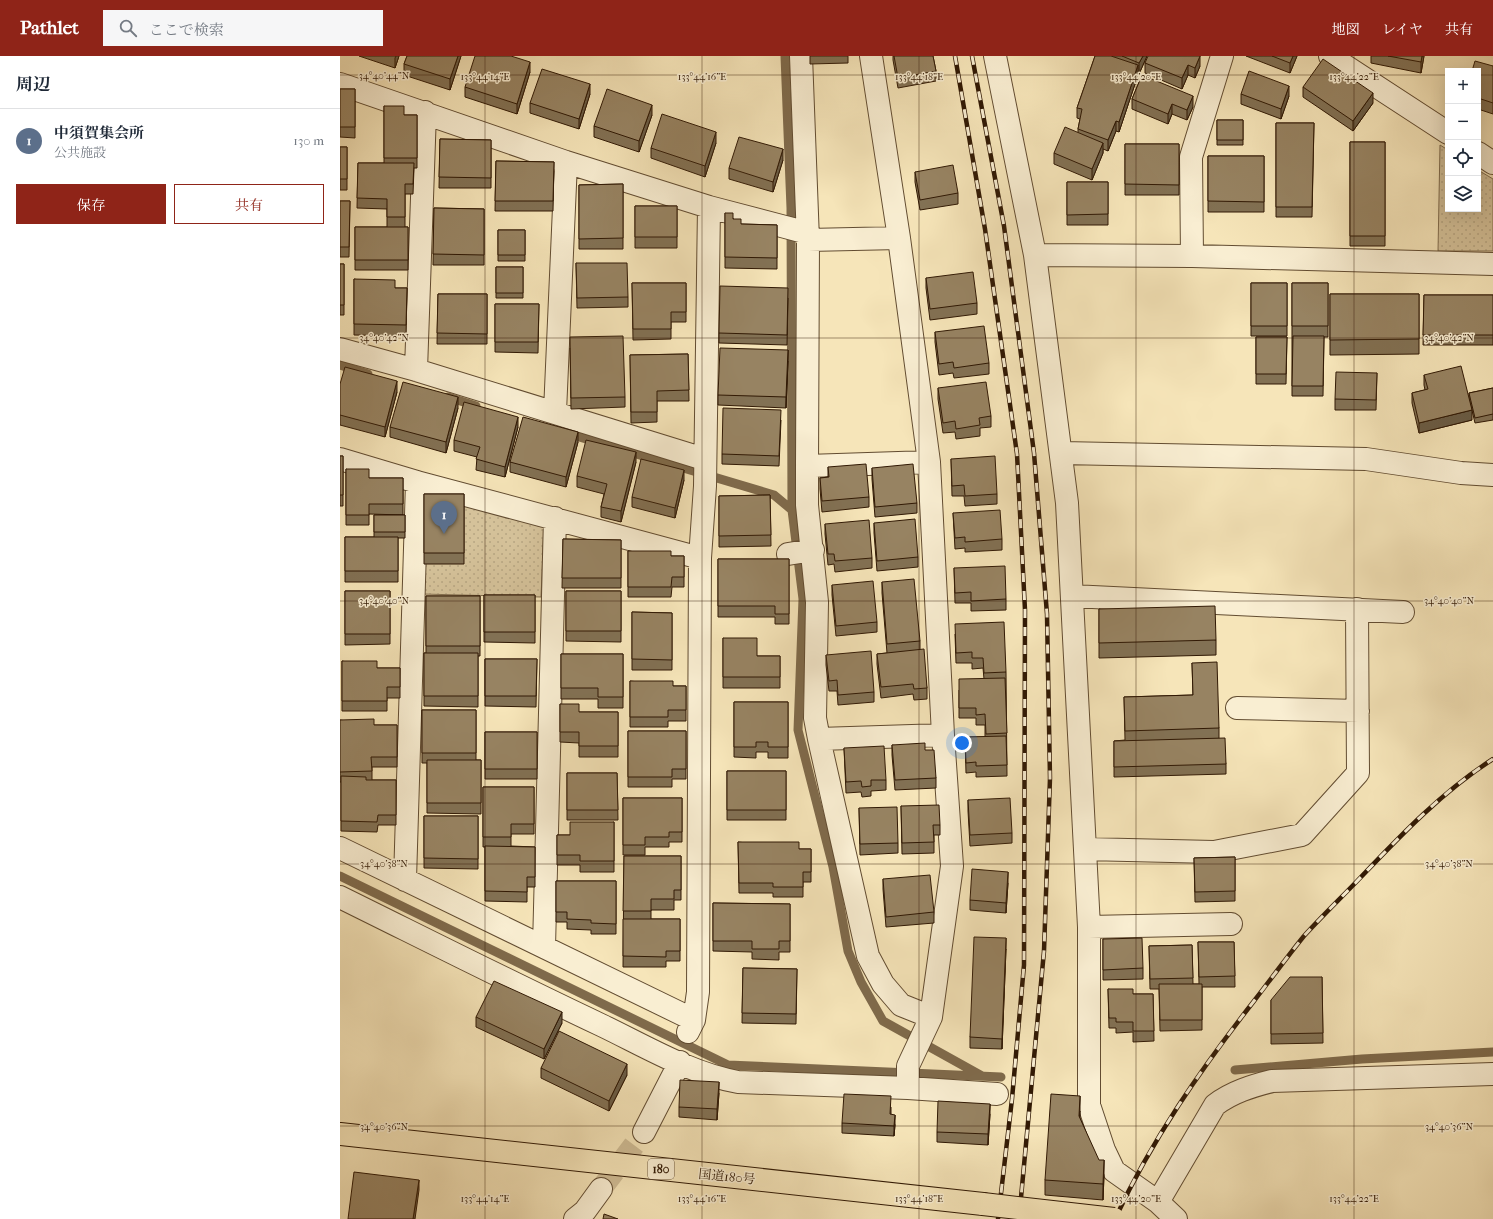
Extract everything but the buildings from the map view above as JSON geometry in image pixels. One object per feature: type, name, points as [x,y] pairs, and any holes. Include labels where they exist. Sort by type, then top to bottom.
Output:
[{"type":"highway","name":"国道180号","points":[[340,1134],[1114,1219]]},
{"type":"street","points":[[801,56],[800,233],[808,466],[807,505],[813,550],[817,602],[815,718],[868,956],[882,984],[901,1005],[928,1024]]},
{"type":"street","points":[[871,56],[929,462],[952,866],[928,1024],[909,1072]]},
{"type":"street","points":[[995,56],[1035,255],[1062,453],[1067,503],[1089,927],[1089,1105],[1104,1150],[1114,1171],[1158,1202],[1176,1219]]},
{"type":"street","points":[[1192,256],[1191,157],[1222,56]]},
{"type":"street","points":[[1330,56],[1445,131]]},
{"type":"street","points":[[340,84],[425,112],[566,162],[709,207],[800,233],[898,238]]},
{"type":"street","points":[[416,370],[425,112]]},
{"type":"street","points":[[1481,155],[1493,163]]},
{"type":"street","points":[[555,412],[566,162]]},
{"type":"street","points":[[340,848],[544,947],[691,1026],[698,992],[700,558],[705,486],[704,459],[709,207]]},
{"type":"street","points":[[1035,255],[1192,256],[1493,264]]},
{"type":"street","points":[[340,349],[416,370],[555,412],[704,459]]},
{"type":"street","points":[[1062,453],[1366,459],[1461,473],[1493,475]]},
{"type":"street","points":[[340,459],[417,482],[700,558]]},
{"type":"street","points":[[808,466],[929,462]]},
{"type":"street","points":[[405,880],[417,482]]},
{"type":"street","points":[[544,947],[555,518]]},
{"type":"street","points":[[788,554],[813,550]]},
{"type":"street","points":[[1072,596],[1403,612]]},
{"type":"street","points":[[1085,849],[1214,852],[1302,835],[1358,773],[1356,609]]},
{"type":"street","points":[[1237,708],[1358,711]]},
{"type":"street","points":[[819,739],[944,734]]},
{"type":"street","points":[[340,898],[506,980],[680,1062],[721,1079],[738,1082],[909,1072],[997,1094]]},
{"type":"street","points":[[1089,927],[1231,924]]},
{"type":"street","points":[[644,1132],[680,1062]]},
{"type":"street","points":[[1158,1202],[1216,1105],[1225,1097],[1248,1087],[1272,1081],[1493,1074]]},
{"type":"street","points":[[575,1219],[585,1211],[601,1189]]},
{"type":"shaded area","points":[[1440,145],[1445,148],[1445,212],[1481,212],[1481,172],[1493,179],[1493,251],[1438,251]]},
{"type":"shaded area","points":[[422,491],[544,524],[541,597],[422,594]]},
{"type":"waterway","points":[[785,56],[791,208],[792,510],[803,599],[798,730],[833,867],[848,951],[861,982],[883,1021],[982,1076]]},
{"type":"waterway","points":[[340,365],[368,374]]},
{"type":"waterway","points":[[448,397],[476,406]]},
{"type":"waterway","points":[[566,433],[774,495],[792,510]]},
{"type":"waterway","points":[[340,876],[728,1065],[1001,1077]]},
{"type":"waterway","points":[[1235,1070],[1362,1059],[1493,1052]]},
{"type":"tunnel","points":[[601,1189],[644,1132]]},
{"type":"railway","points":[[955,56],[985,229],[1017,454],[1025,610],[1024,965],[1012,1099],[998,1219]]},
{"type":"railway","points":[[972,56],[1004,226],[1034,453],[1047,614],[1050,778],[1044,951],[1019,1219]]},
{"type":"railway","points":[[1115,1219],[1129,1189],[1161,1133],[1196,1079],[1304,936],[1391,845],[1423,814],[1457,785],[1493,759]]},
{"type":"place","name":"中須賀集会所","points":[[444,534]]}]
